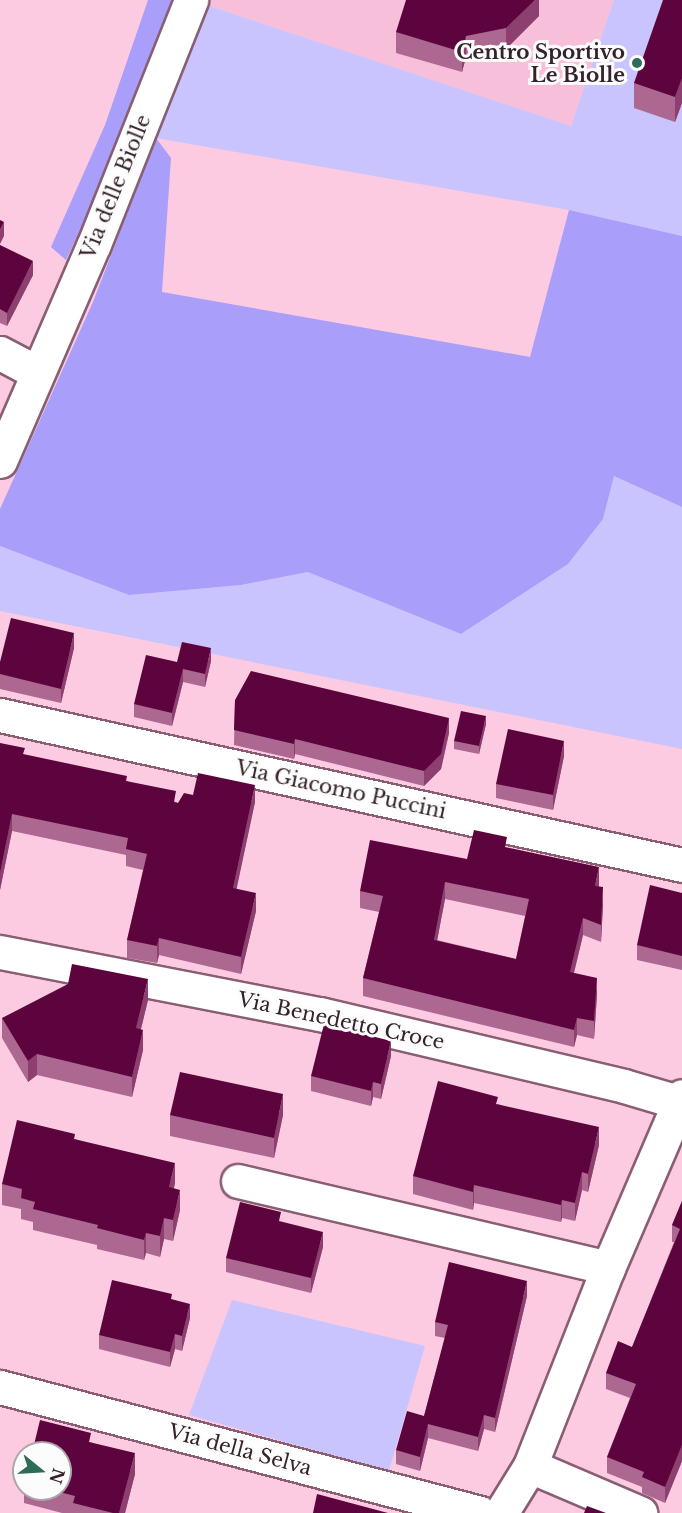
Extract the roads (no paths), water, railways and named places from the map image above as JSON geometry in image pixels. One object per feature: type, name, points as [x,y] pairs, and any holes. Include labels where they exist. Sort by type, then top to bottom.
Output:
[{"type":"street","name":"Via delle Biolle","points":[[0,461],[36,372],[94,244],[190,0]]},
{"type":"street","points":[[0,353],[36,372]]},
{"type":"street","name":"Via Giacomo Puccini","points":[[0,715],[682,865]]},
{"type":"street","name":"Via Benedetto Croce","points":[[0,952],[320,1014],[680,1099]]},
{"type":"street","points":[[501,1513],[530,1466],[608,1268],[680,1099]]},
{"type":"street","points":[[238,1181],[608,1268]]},
{"type":"street","name":"Via della Selva","points":[[0,1387],[480,1513]]},
{"type":"street","points":[[530,1466],[640,1513]]},
{"type":"place","name":"Centro Sportivo Le Biolle","points":[[637,63]]}]
